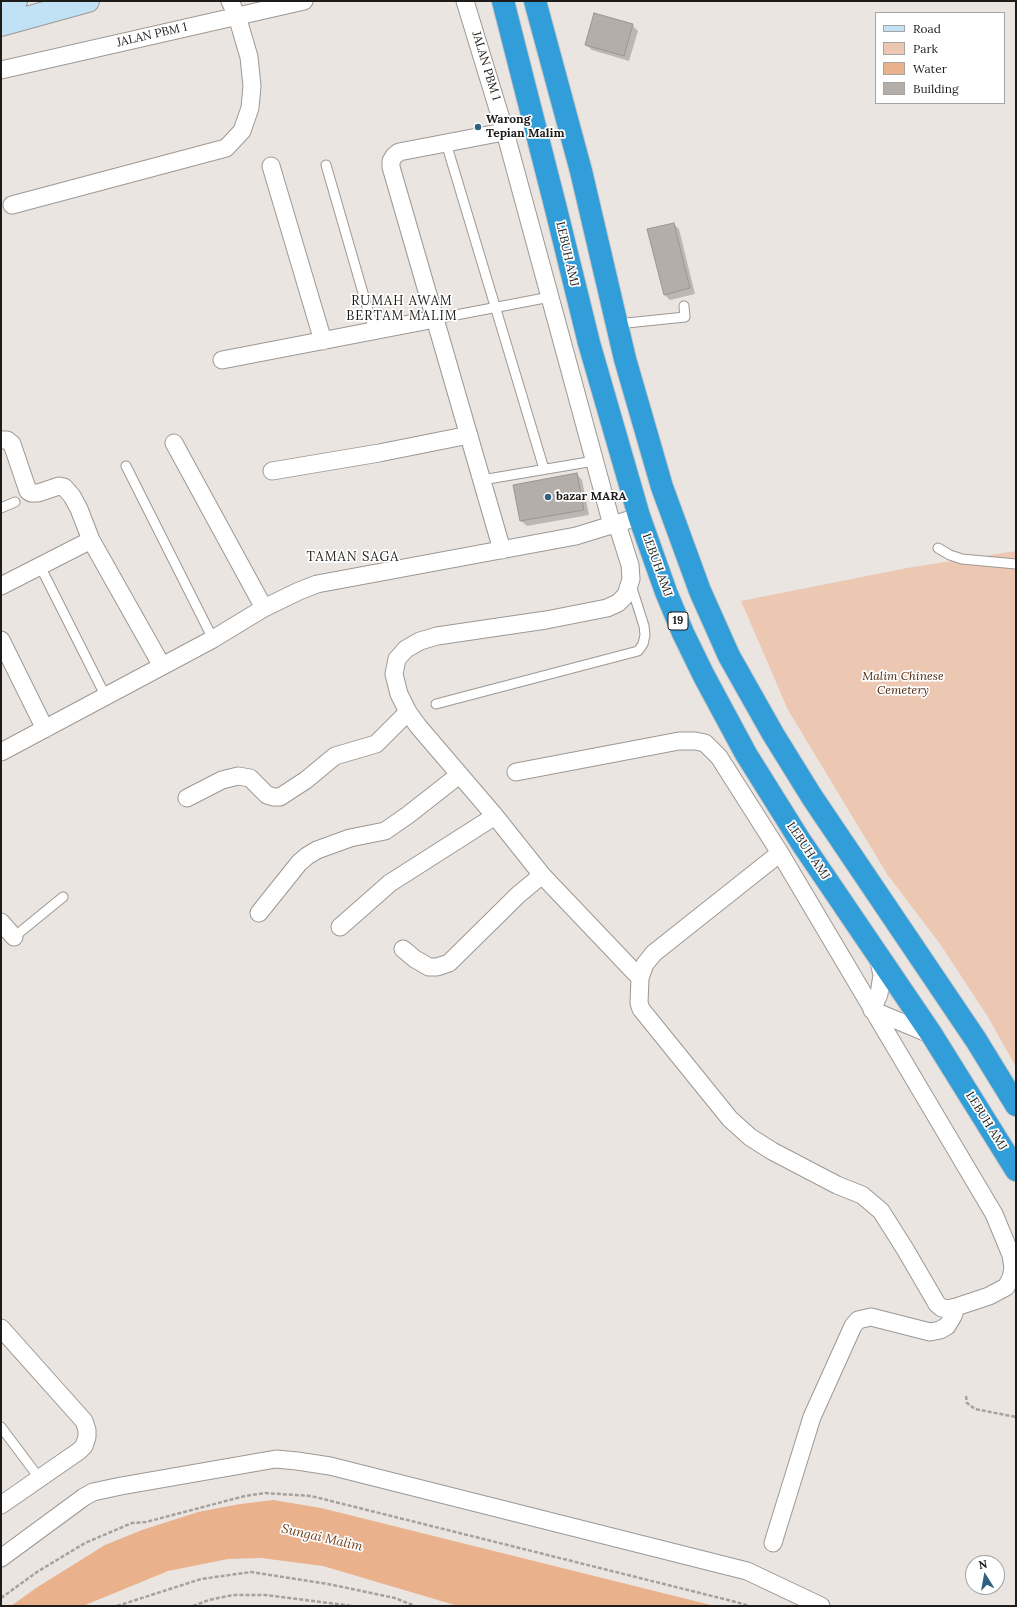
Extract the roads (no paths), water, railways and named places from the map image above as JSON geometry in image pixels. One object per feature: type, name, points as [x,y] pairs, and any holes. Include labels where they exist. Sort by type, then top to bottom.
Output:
[{"type":"highway","points":[[493,1],[522,75]]},
{"type":"highway","name":"LEBUH AMJ","points":[[502,1],[589,343],[639,516],[666,592],[680,626],[728,721],[801,842],[932,1034],[1016,1170]]},
{"type":"highway","points":[[537,6],[581,171],[625,359],[662,487],[700,591],[729,656],[773,734],[808,790],[976,1040],[1016,1105]]},
{"type":"main road","points":[[1,5],[16,1]]},
{"type":"main road","points":[[1,25],[88,1]]},
{"type":"street","name":"JALAN PBM 1","points":[[1,70],[232,5],[304,1]]},
{"type":"street","name":"JALAN PBM 1","points":[[466,1],[505,132],[594,461],[630,565],[630,584]]},
{"type":"street","points":[[12,205],[226,148],[242,131],[250,108],[252,86],[249,57],[232,5]]},
{"type":"street","points":[[502,550],[391,167],[391,161],[399,152],[534,126]]},
{"type":"street","points":[[271,166],[323,341]]},
{"type":"street","points":[[222,360],[435,319]]},
{"type":"street","points":[[272,472],[469,435]]},
{"type":"street","points":[[1,440],[8,440],[12,444],[28,491],[31,493],[38,493],[59,486],[64,487],[72,496],[91,540],[162,666]]},
{"type":"street","points":[[174,443],[264,608]]},
{"type":"street","points":[[1,752],[213,639],[264,608],[317,584],[576,536],[615,525],[639,516]]},
{"type":"street","points":[[1,586],[91,540]]},
{"type":"street","points":[[630,584],[626,595],[618,603],[608,608],[546,620],[437,636],[415,643],[406,649],[396,659],[394,674],[399,694],[408,712],[542,875],[640,978]]},
{"type":"street","points":[[1,640],[45,729]]},
{"type":"street","points":[[187,798],[222,780],[238,776],[250,778],[267,795],[280,797],[306,780],[335,756],[376,744],[408,712]]},
{"type":"street","points":[[516,772],[679,740],[695,741],[705,744],[719,757],[780,852],[872,1010],[885,1028],[994,1214],[1010,1255],[1013,1268],[1011,1278],[1006,1287],[989,1296],[956,1308],[942,1308],[936,1304],[905,1249],[881,1211],[862,1195],[837,1185],[772,1151],[750,1137],[730,1118],[641,1009],[639,1003],[640,978],[644,964],[654,953],[780,852]]},
{"type":"street","points":[[259,914],[299,863],[307,856],[317,850],[350,838],[385,831],[459,775]]},
{"type":"street","points":[[340,927],[390,883],[495,816]]},
{"type":"street","points":[[403,949],[415,959],[429,967],[437,967],[450,963],[518,895],[542,875]]},
{"type":"street","points":[[1,922],[14,937]]},
{"type":"street","points":[[872,1010],[879,994],[882,975],[877,953]]},
{"type":"street","points":[[872,1010],[932,1034]]},
{"type":"street","points":[[773,1543],[812,1417],[853,1326],[858,1320],[872,1317],[930,1332],[940,1330],[947,1326],[956,1308]]},
{"type":"street","points":[[1,1505],[79,1451],[86,1442],[87,1430],[84,1421],[2,1332]]},
{"type":"street","points":[[1,1558],[84,1496],[93,1492],[276,1459],[330,1466],[748,1571],[821,1606]]},
{"type":"lane","points":[[446,143],[544,469]]},
{"type":"lane","points":[[326,165],[374,331]]},
{"type":"lane","points":[[435,319],[550,297]]},
{"type":"lane","points":[[616,324],[685,317],[684,306]]},
{"type":"lane","points":[[482,480],[594,461]]},
{"type":"lane","points":[[126,466],[213,639]]},
{"type":"lane","points":[[1,508],[15,502]]},
{"type":"lane","points":[[938,548],[950,555],[962,559],[1016,564]]},
{"type":"lane","points":[[40,566],[106,697]]},
{"type":"lane","points":[[436,704],[638,650],[643,644],[645,635],[644,626],[630,584]]},
{"type":"lane","points":[[14,937],[64,897]]},
{"type":"lane","points":[[1,1427],[40,1478]]},
{"type":"water","name":"Sungai Malim","points":[[273,1500],[321,1508],[715,1606],[458,1606],[323,1566],[261,1558],[228,1559],[168,1571],[83,1606],[11,1606],[36,1588],[105,1545],[142,1530],[198,1512],[240,1504]]},
{"type":"place","name":"Warong Tepian Malim","points":[[478,127]]},
{"type":"place","name":"bazar MARA","points":[[548,497]]},
{"type":"district","name":"RUMAH AWAM BERTAM MALIM","points":[[402,308]]},
{"type":"district","name":"TAMAN SAGA","points":[[353,557]]},
{"type":"park label","name":"Malim Chinese Cemetery","points":[[903,684]]}]
